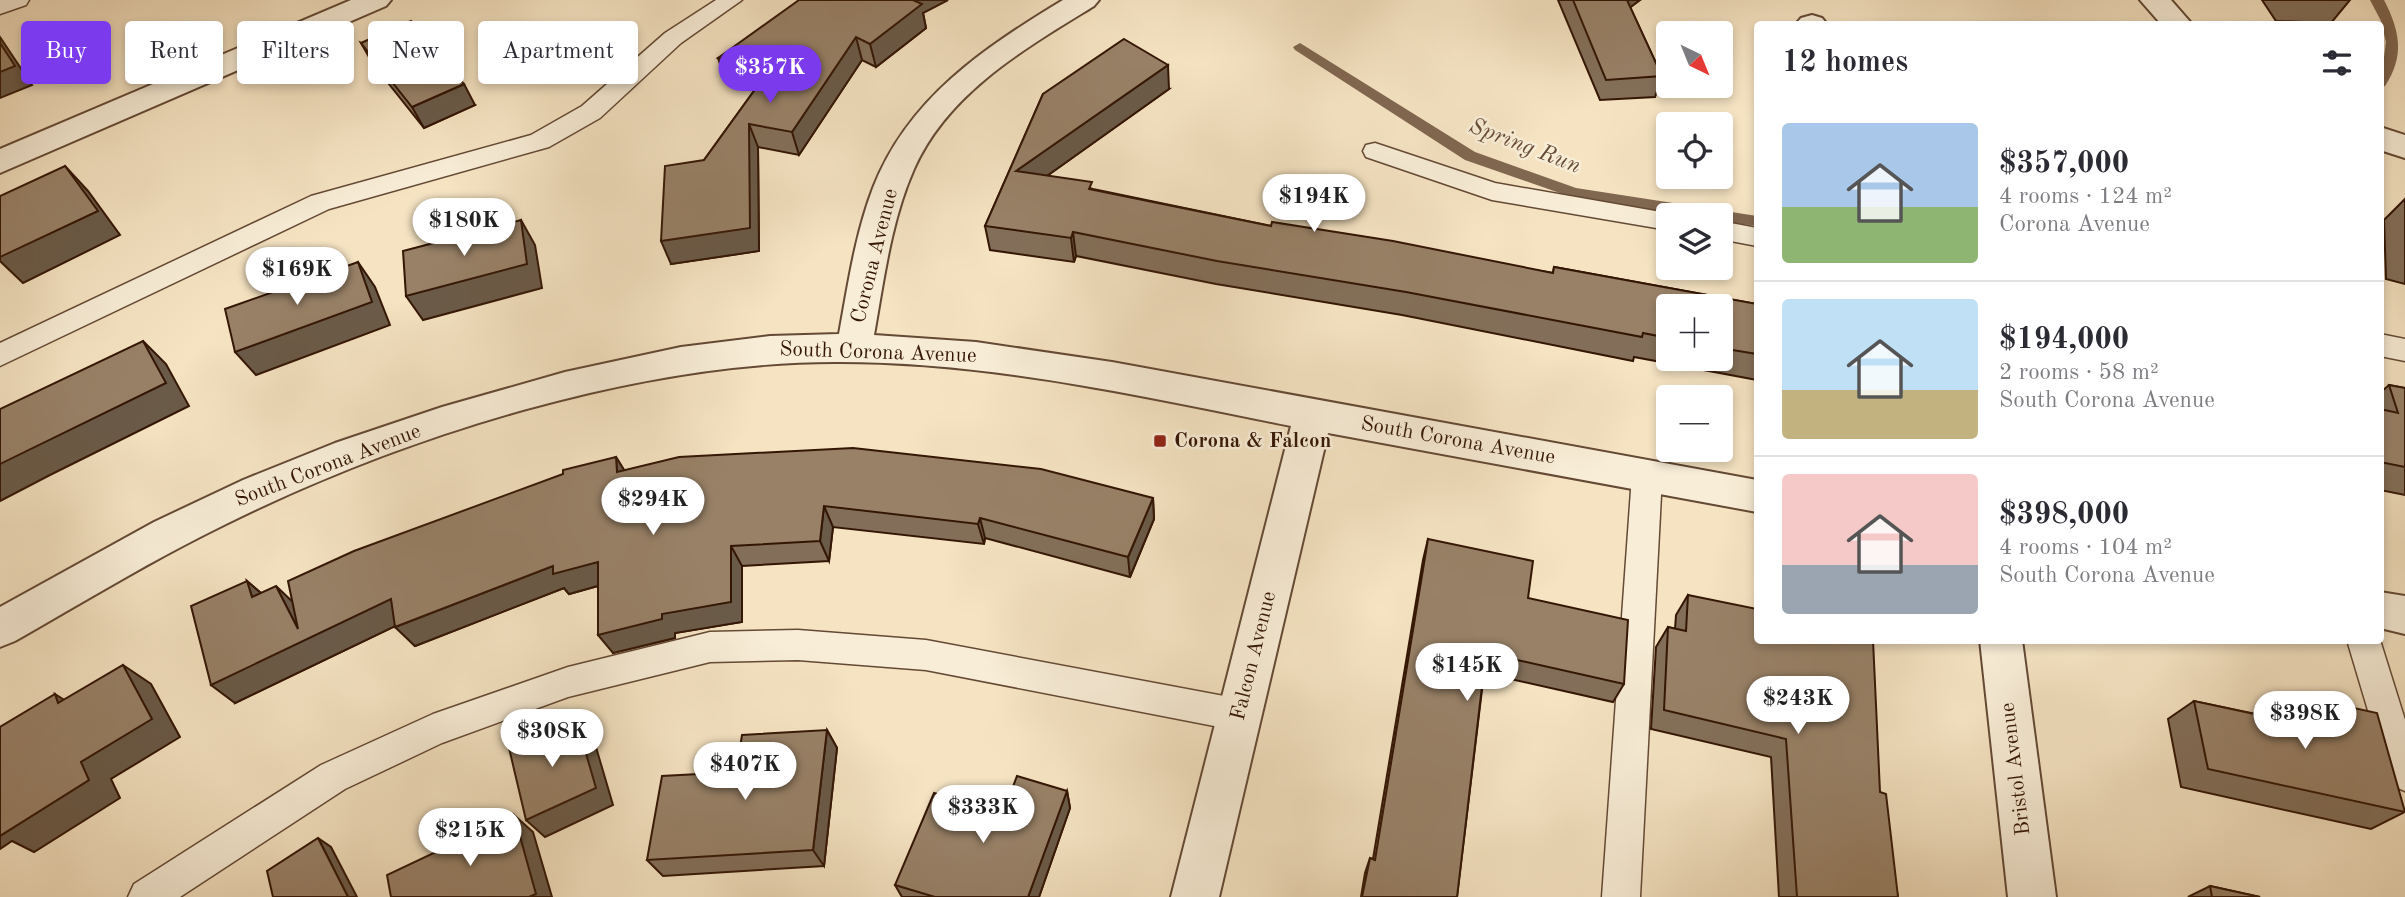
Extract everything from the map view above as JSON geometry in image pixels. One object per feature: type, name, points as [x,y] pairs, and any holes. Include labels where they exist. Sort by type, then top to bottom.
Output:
[{"type":"street","points":[[0,162],[376,0]]},
{"type":"street","name":"Corona Avenue","points":[[854,348],[884,204],[899,166],[921,127],[956,89],[998,54],[1084,0]]},
{"type":"street","points":[[2155,0],[2172,21]]},
{"type":"street","points":[[2384,139],[2405,147]]},
{"type":"street","name":"South Corona Avenue","points":[[0,628],[171,532],[267,487],[389,439],[486,408],[682,359],[771,350],[854,348],[1012,359],[1100,373],[1754,495]]},
{"type":"street","name":"Falcon Avenue","points":[[1195,897],[1313,415]]},
{"type":"street","points":[[2384,611],[2405,615]]},
{"type":"street","name":"Bristol Avenue","points":[[2001,644],[2032,897]]},
{"type":"lane","points":[[0,7],[18,0]]},
{"type":"lane","points":[[0,355],[320,202],[540,141],[591,112],[673,37],[731,0]]},
{"type":"lane","points":[[1375,151],[1492,191],[1656,219]]},
{"type":"lane","points":[[1733,232],[1754,236]]},
{"type":"lane","points":[[2384,346],[2405,350]]},
{"type":"lane","points":[[1621,897],[1647,476]]},
{"type":"lane","points":[[2364,644],[2405,774]]},
{"type":"lane","points":[[147,897],[334,777],[433,730],[568,682],[710,647],[798,645],[926,655],[1240,715]]},
{"type":"building","points":[[799,0],[913,0],[922,4],[870,44],[856,37],[792,132],[749,124],[750,228],[661,241],[665,166],[704,160],[769,70],[718,58]]},
{"type":"building","points":[[1573,0],[1627,0],[1656,63],[1656,76],[1606,80]]},
{"type":"building","points":[[1124,39],[1168,65],[1016,171],[1092,182],[1089,189],[1271,226],[1272,222],[1393,241],[1553,273],[1554,267],[1702,294],[1656,294],[1656,336],[1643,333],[1642,337],[1406,292],[1217,261],[1073,232],[1071,238],[985,226],[1043,94]]},
{"type":"building","points":[[368,40],[368,52],[361,43]]},
{"type":"building","points":[[0,43],[15,66],[0,72]]},
{"type":"building","points":[[394,84],[464,84],[412,107]]},
{"type":"building","points":[[65,166],[98,211],[0,257],[0,196]]},
{"type":"building","points":[[521,220],[527,264],[406,296],[403,251]]},
{"type":"building","points":[[358,262],[372,302],[235,352],[225,309]]},
{"type":"building","points":[[1733,300],[1754,303],[1754,354],[1733,350]]},
{"type":"building","points":[[143,341],[166,383],[0,464],[0,409]]},
{"type":"building","points":[[2389,385],[2405,388],[2405,467],[2384,463],[2384,410],[2398,413]]},
{"type":"building","points":[[853,448],[1041,469],[1153,498],[1128,557],[980,518],[978,524],[824,506],[820,541],[731,546],[731,602],[662,614],[662,619],[598,635],[598,562],[553,574],[553,566],[395,627],[391,599],[211,685],[191,606],[247,581],[252,597],[276,586],[298,629],[288,581],[354,551],[563,474],[563,470],[616,457],[617,472],[679,457]]},
{"type":"building","points":[[1428,539],[1533,561],[1528,598],[1628,620],[1624,684],[1486,653],[1457,897],[1362,897],[1370,858],[1375,860]]},
{"type":"building","points":[[1688,595],[1754,608],[1754,644],[1873,644],[1880,792],[1886,794],[1898,897],[1797,897],[1786,739],[1664,710],[1668,627],[1686,631]]},
{"type":"building","points":[[123,665],[152,719],[81,762],[89,780],[0,836],[0,727],[55,694],[58,703]]},
{"type":"building","points":[[2299,696],[2377,713],[2405,812],[2208,769],[2194,701],[2305,725]]},
{"type":"building","points":[[576,719],[596,788],[526,820],[509,748]]},
{"type":"building","points":[[827,730],[813,850],[647,860],[662,776],[736,772],[742,735]]},
{"type":"building","points":[[1017,776],[1067,791],[1028,897],[935,897],[895,885],[934,793],[1003,813]]},
{"type":"building","points":[[514,815],[536,894],[529,897],[391,897],[387,875]]},
{"type":"building","points":[[318,838],[348,897],[273,897],[267,871]]},
{"type":"building","points":[[2210,886],[2260,897],[2212,897]]},
{"type":"waterway","name":"Spring Run","points":[[2377,0],[2393,42],[2391,63],[2384,77]]},
{"type":"waterway","name":"Spring Run","points":[[1300,47],[1470,156],[1574,193],[1656,206]]},
{"type":"waterway","name":"Spring Run","points":[[1733,218],[1754,221]]},
{"type":"place","name":"Corona & Falcon","points":[[1160,441]]}]
